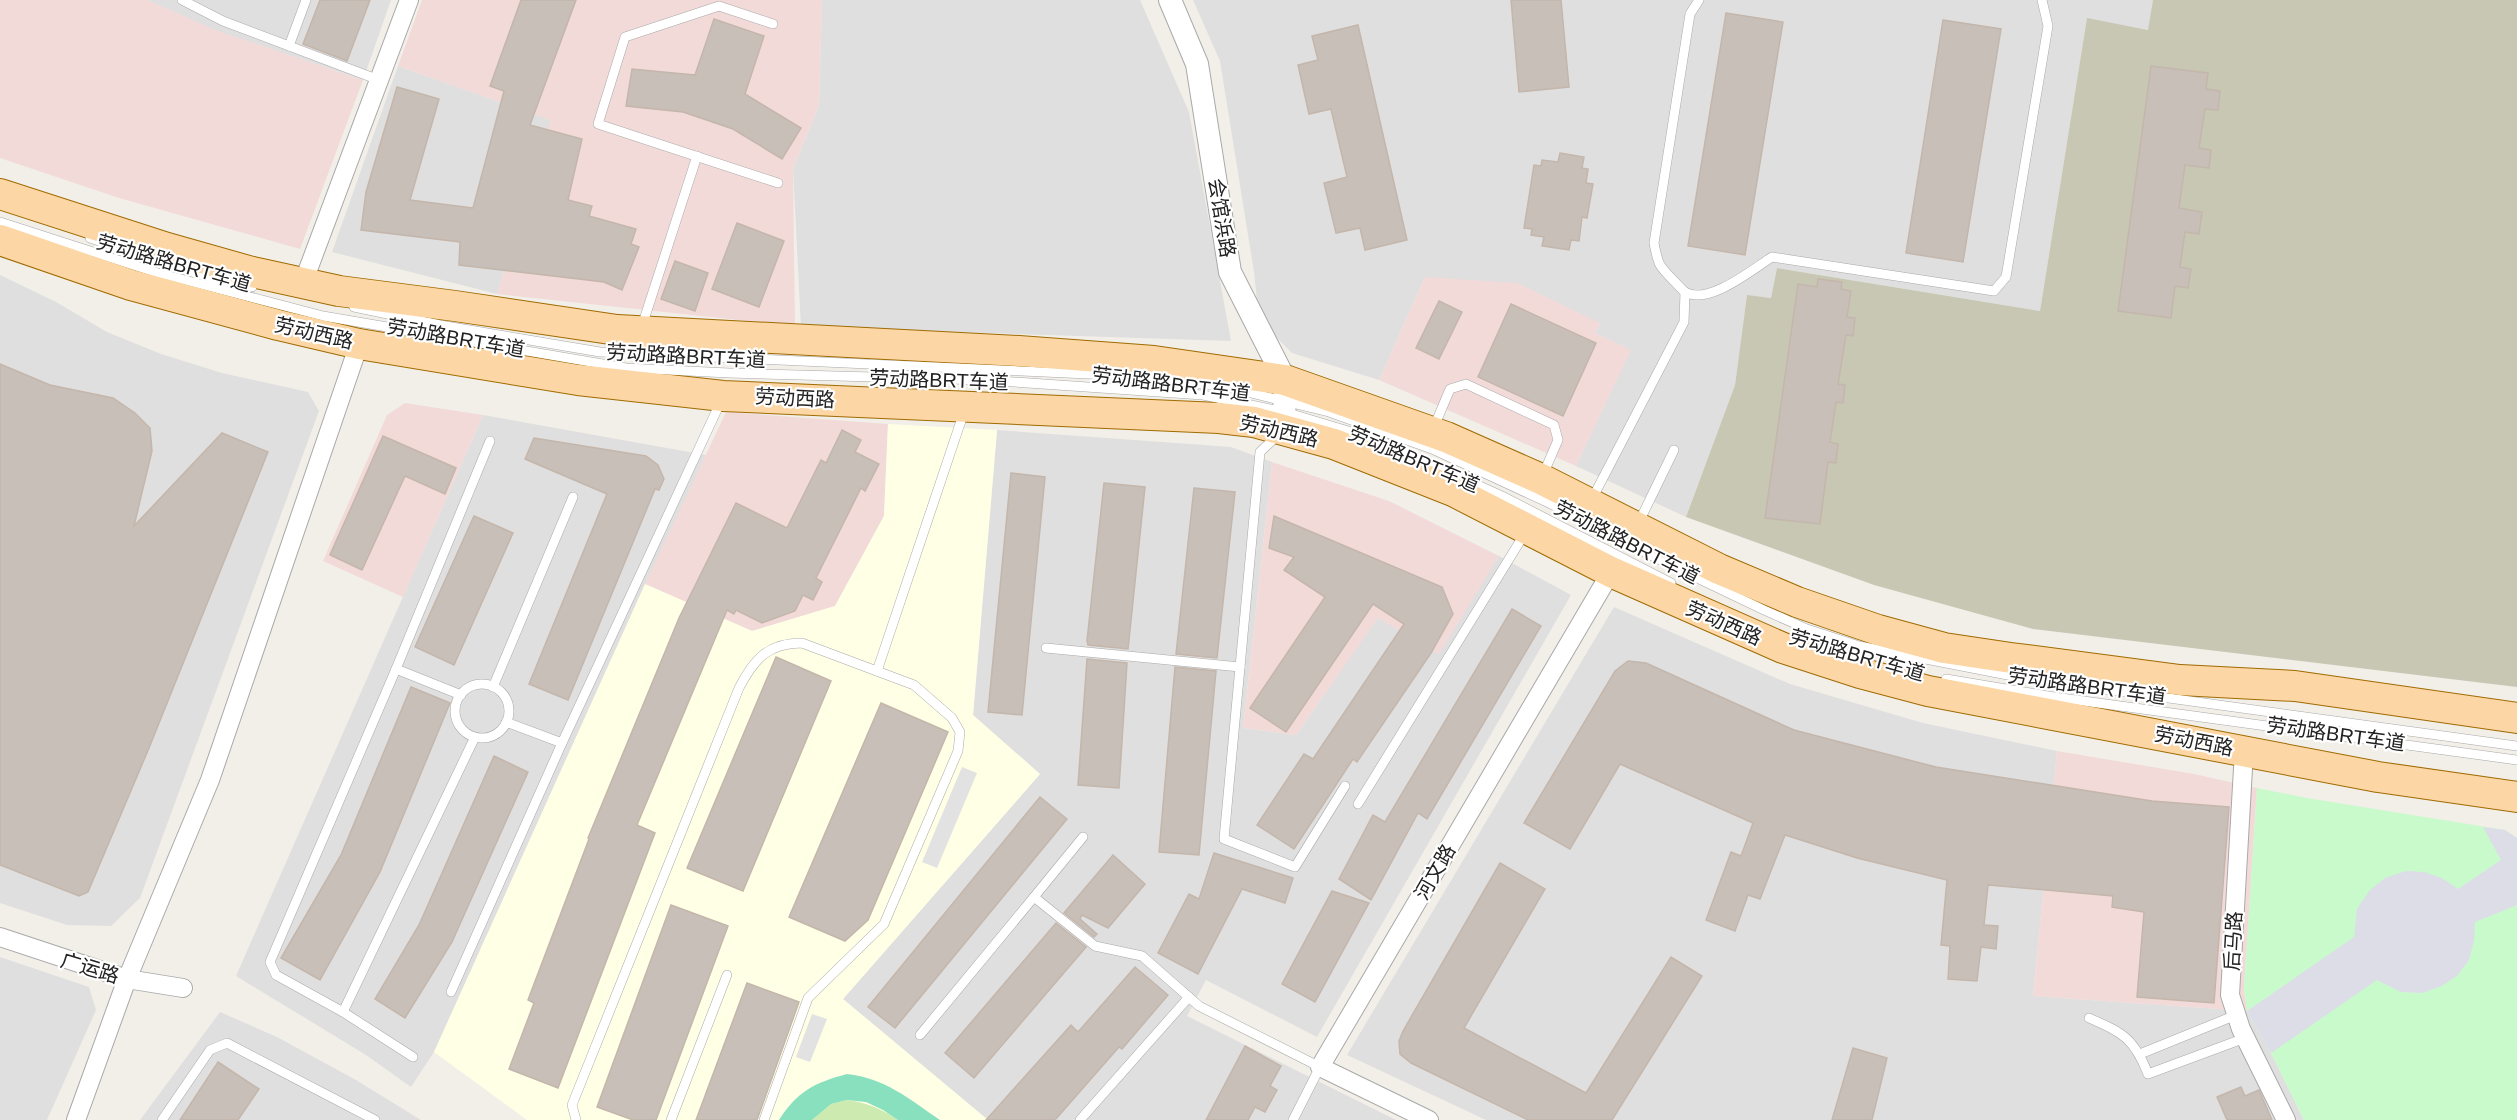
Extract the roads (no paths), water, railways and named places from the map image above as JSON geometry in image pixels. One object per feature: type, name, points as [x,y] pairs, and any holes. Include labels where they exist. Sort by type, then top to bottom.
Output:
[{"type":"main road","name":"劳动西路","points":[[0,194],[167,248],[252,272],[339,291],[616,330],[1018,351],[1154,361],[1285,406],[1432,432],[1541,479],[1719,569],[1797,602],[1878,630],[1944,648],[2180,680],[2295,686],[2517,718]]},
{"type":"main road","name":"劳动西路","points":[[0,240],[131,285],[278,325],[359,344],[578,380],[723,396],[1219,418],[1254,422],[1285,406]]},
{"type":"main road","name":"劳动西路","points":[[1285,406],[1334,444],[1454,490],[1611,572],[1782,648],[1860,673],[1928,691],[2378,777],[2517,797]]},
{"type":"street","points":[[303,283],[409,0]]},
{"type":"street","name":"会馆浜路","points":[[1170,0],[1197,64],[1230,272],[1285,406]]},
{"type":"street","points":[[76,1120],[127,979],[210,780],[359,344]]},
{"type":"street","name":"河文路","points":[[1320,1066],[1611,572]]},
{"type":"street","name":"后马路","points":[[2244,751],[2230,995],[2245,1038],[2286,1120]]},
{"type":"street","name":"广运路","points":[[0,937],[127,979],[183,988]]},
{"type":"street","points":[[1320,1066],[1429,1120]]},
{"type":"lane","points":[[182,0],[223,21],[380,80]]},
{"type":"lane","points":[[289,46],[306,0]]},
{"type":"lane","points":[[1699,0],[1690,14],[1654,243],[1658,264],[1686,292],[1698,294],[1718,290],[1742,278],[1772,257],[1994,291],[2006,277],[2048,26],[2042,0]]},
{"type":"lane","points":[[773,24],[719,6],[625,37],[598,124],[778,183]]},
{"type":"lane","points":[[640,331],[697,156]]},
{"type":"lane","name":"劳动路BRT车道","points":[[0,222],[158,273],[323,316],[626,368],[1053,385],[1203,395],[1285,406],[1378,440],[1502,496],[1680,588]]},
{"type":"lane","name":"劳动路路BRT车道","points":[[83,236],[213,279],[260,288]]},
{"type":"lane","points":[[1590,503],[1684,322],[1686,292]]},
{"type":"lane","name":"劳动路路BRT车道","points":[[341,305],[440,325],[600,352],[1132,376],[1227,387],[1285,406],[1329,412],[1432,449],[1549,502],[1670,565],[1764,610],[1859,646],[2023,678],[2517,746]]},
{"type":"lane","points":[[1432,432],[1450,389],[1466,384],[1554,425],[1558,440],[1541,479]]},
{"type":"lane","points":[[451,992],[562,743],[723,396]]},
{"type":"lane","points":[[877,671],[903,600],[966,406]]},
{"type":"lane","points":[[1285,406],[1260,452],[1224,839],[1295,867],[1345,786]]},
{"type":"lane","points":[[413,1057],[343,1012],[276,975],[270,962],[396,669],[490,441]]},
{"type":"lane","points":[[1637,526],[1674,450]]},
{"type":"lane","points":[[493,687],[573,497]]},
{"type":"lane","points":[[1358,804],[1528,529]]},
{"type":"lane","points":[[576,1120],[572,1105],[747,673],[763,654],[784,643],[802,643],[914,685],[952,718],[960,732],[958,751],[884,924],[808,998],[764,1120]]},
{"type":"lane","points":[[1046,648],[1240,667]]},
{"type":"lane","points":[[396,669],[461,695]]},
{"type":"lane","name":"劳动路BRT车道","points":[[1941,679],[2066,699],[2517,760]]},
{"type":"lane","points":[[476,685],[493,687],[506,699],[508,708],[506,722],[499,732],[492,736],[475,737],[467,734],[456,720],[456,703],[461,695],[476,685]]},
{"type":"lane","points":[[506,722],[562,743]]},
{"type":"lane","points":[[343,1012],[475,737]]},
{"type":"lane","points":[[920,1035],[1083,837]]},
{"type":"lane","points":[[1034,897],[1095,946],[1142,956],[1199,1006],[1320,1066],[1293,1120]]},
{"type":"lane","points":[[671,1120],[727,975]]},
{"type":"lane","points":[[1080,1120],[1189,997]]},
{"type":"lane","points":[[2140,1054],[2236,1015]]},
{"type":"lane","points":[[2089,1018],[2122,1032],[2140,1054],[2148,1074],[2245,1038]]},
{"type":"lane","points":[[162,1120],[210,1050],[227,1044],[375,1120]]}]
